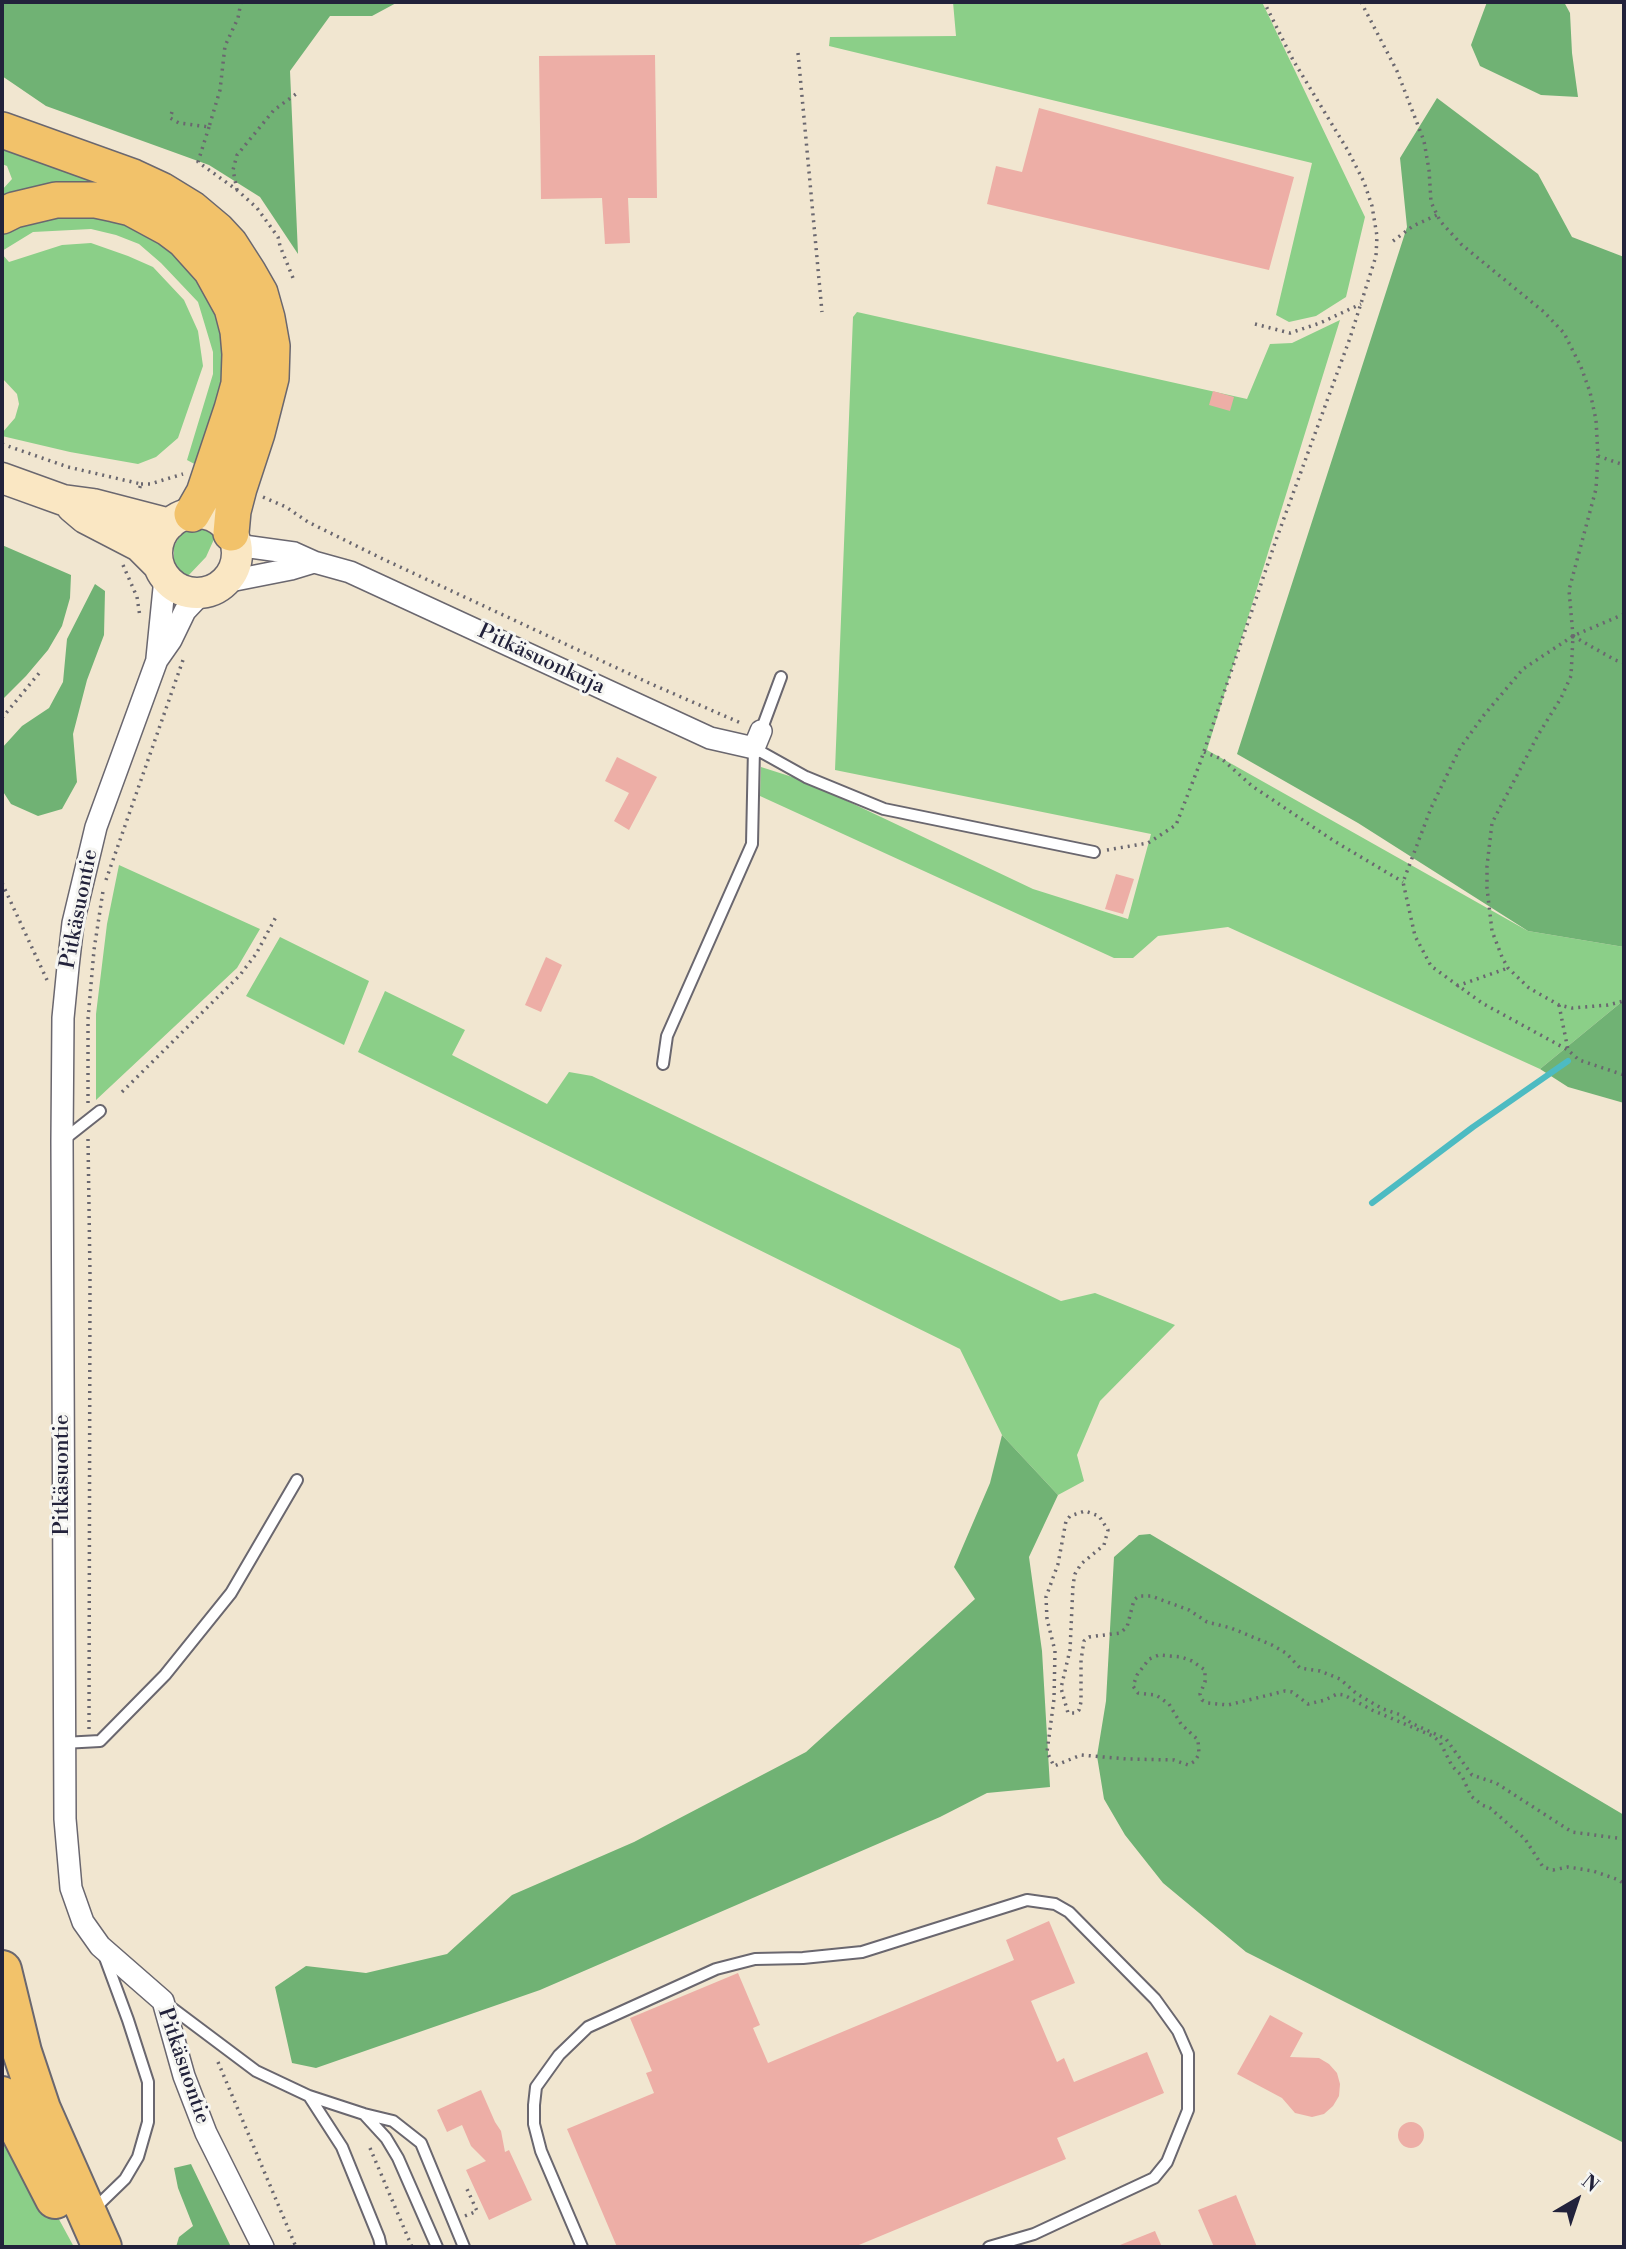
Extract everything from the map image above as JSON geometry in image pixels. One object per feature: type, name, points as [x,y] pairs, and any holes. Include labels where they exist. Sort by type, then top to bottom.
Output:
[{"type":"highway","points":[[2,130],[133,177],[192,209],[230,244],[260,293],[272,346],[271,378],[257,433],[224,483],[204,493],[181,519]]},
{"type":"highway","points":[[2,216],[14,210],[56,200],[95,200],[131,208],[184,240],[211,270],[232,308],[238,331],[239,384],[224,483],[233,511],[234,539]]},
{"type":"highway","points":[[2,1970],[22,2052],[90,2236]]},
{"type":"highway","points":[[2,2096],[90,2236]]},
{"type":"main road","points":[[2,478],[63,500],[93,504],[129,526],[139,546],[162,572],[176,587],[188,592],[213,587],[233,571],[236,558],[234,539],[221,522],[207,515],[129,526]]},
{"type":"main road","points":[[162,572],[158,543],[163,532],[181,519]]},
{"type":"street","name":"Pitkäsuonkuja","points":[[234,539],[294,553],[350,572],[710,738],[757,739]]},
{"type":"street","points":[[213,587],[314,562]]},
{"type":"street","name":"Pitkäsuontie","points":[[162,572],[165,637]]},
{"type":"street","name":"Pitkäsuontie","points":[[213,587],[185,611],[165,637],[96,827],[73,923],[63,1018],[65,1819],[71,1888],[83,1922],[100,1946],[163,2001],[184,2076],[206,2133],[263,2247]]},
{"type":"lane","points":[[663,1064],[667,1036],[752,844],[757,739],[780,677]]},
{"type":"lane","points":[[757,739],[806,777],[884,809],[1094,852]]},
{"type":"lane","points":[[62,1141],[100,1111]]},
{"type":"lane","points":[[63,1743],[100,1741],[165,1675],[232,1593],[297,1480]]},
{"type":"lane","points":[[582,2247],[541,2151],[534,2124],[534,2105],[536,2087],[559,2055],[588,2027],[716,1969],[755,1959],[803,1958],[862,1952],[1027,1900],[1055,1904],[1069,1912],[1155,1999],[1178,2031],[1188,2054],[1188,2109],[1167,2162],[1154,2178],[1034,2234],[989,2247]]},
{"type":"lane","points":[[90,2236],[98,2206],[125,2179],[138,2157],[148,2122],[148,2082],[100,1946]]},
{"type":"lane","points":[[163,2001],[256,2071],[309,2096],[394,2121],[421,2143],[464,2247]]},
{"type":"lane","points":[[309,2096],[342,2147],[381,2247]]},
{"type":"lane","points":[[364,2114],[386,2138],[398,2158],[437,2247]]},
{"type":"path","points":[[241,2],[238,18],[225,46],[220,90],[198,162],[257,208],[278,237],[279,246],[293,278]]},
{"type":"path","points":[[1094,852],[1148,843],[1176,825],[1322,417],[1376,256],[1377,236],[1368,194],[1347,149],[1293,60],[1264,2]]},
{"type":"path","points":[[1362,2],[1397,71],[1424,141],[1432,202],[1437,215],[1462,244],[1544,312],[1564,333],[1590,392],[1597,420],[1596,489],[1569,590],[1573,636],[1571,676],[1492,823],[1487,866],[1489,909],[1496,944],[1508,968],[1539,996],[1559,1005],[1588,1008],[1624,1001]]},
{"type":"path","points":[[798,53],[822,312]]},
{"type":"path","points":[[237,190],[233,170],[237,155],[274,110],[296,94]]},
{"type":"path","points":[[172,111],[170,118],[179,123],[209,127]]},
{"type":"path","points":[[1393,241],[1413,226],[1437,215]]},
{"type":"path","points":[[1255,324],[1290,333],[1361,304]]},
{"type":"path","points":[[2,444],[68,467],[141,484],[188,473],[224,483],[286,507],[308,522],[649,683],[757,739]]},
{"type":"path","points":[[1598,456],[1624,466]]},
{"type":"path","points":[[89,1742],[88,1019],[94,950],[104,886],[187,648],[183,643],[142,629],[137,597],[120,555],[141,484]]},
{"type":"path","points":[[1624,614],[1573,636],[1523,669],[1484,715],[1460,748],[1431,808],[1403,882],[1415,936],[1431,966],[1482,1003],[1568,1050],[1580,1060],[1624,1075]]},
{"type":"path","points":[[1573,636],[1624,663]]},
{"type":"path","points":[[2,718],[40,672]]},
{"type":"path","points":[[1204,752],[1223,759],[1252,786],[1334,841],[1403,882]]},
{"type":"path","points":[[2,884],[63,1018]]},
{"type":"path","points":[[122,1092],[240,975],[256,954],[277,915]]},
{"type":"path","points":[[1457,986],[1508,968]]},
{"type":"path","points":[[1559,1005],[1568,1050]]},
{"type":"path","points":[[1624,1839],[1572,1832],[1496,1783],[1472,1775],[1452,1746],[1438,1734],[1383,1709],[1334,1676],[1300,1668],[1289,1655],[1272,1646],[1231,1628],[1207,1622],[1189,1610],[1151,1596],[1139,1596],[1134,1600],[1127,1627],[1121,1633],[1089,1637],[1084,1641],[1081,1702],[1076,1713],[1068,1713],[1061,1688],[1070,1650],[1075,1574],[1081,1564],[1104,1545],[1108,1530],[1099,1517],[1086,1511],[1070,1516],[1066,1521],[1058,1563],[1046,1597],[1047,1619],[1055,1651],[1054,1699],[1046,1752],[1054,1766],[1081,1755],[1174,1760],[1188,1765],[1195,1761],[1199,1754],[1198,1740],[1181,1724],[1169,1704],[1156,1695],[1138,1693],[1133,1686],[1149,1658],[1159,1655],[1181,1657],[1205,1670],[1205,1682],[1200,1694],[1202,1700],[1208,1703],[1228,1705],[1285,1691],[1292,1692],[1308,1704],[1337,1694],[1433,1735],[1440,1742],[1452,1766],[1462,1776],[1471,1796],[1490,1808],[1525,1839],[1543,1867],[1553,1870],[1568,1867],[1593,1871],[1624,1884]]},
{"type":"path","points":[[370,2148],[412,2247]]},
{"type":"green space","points":[[2,2],[398,2],[372,16],[330,16],[290,71],[298,254],[260,197],[209,165],[46,106],[2,76]]},
{"type":"green space","points":[[953,2],[1262,2],[1365,217],[1346,297],[1316,316],[1289,322],[1276,315],[1312,163],[829,46],[830,37],[956,36]]},
{"type":"green space","points":[[1487,2],[1564,2],[1570,13],[1578,97],[1541,95],[1480,66],[1471,45]]},
{"type":"green space","points":[[1437,98],[1538,174],[1572,237],[1624,257],[1624,947],[1528,931],[1358,823],[1237,754],[1407,227],[1400,158]]},
{"type":"green space","points":[[2,145],[193,219],[249,385],[173,220],[2,208],[2,190],[12,179],[7,166],[2,164]]},
{"type":"green space","points":[[81,213],[119,218],[159,237],[209,289],[227,340],[227,389],[202,468],[187,460],[213,374],[213,352],[198,302],[139,244],[116,235],[91,229],[33,232],[2,251],[2,232],[39,217]]},
{"type":"green space","points":[[91,243],[153,267],[184,300],[198,331],[203,366],[178,438],[156,457],[138,464],[2,436],[15,418],[19,404],[17,394],[2,378],[2,254],[9,262],[62,245]]},
{"type":"green space","points":[[857,312],[1247,399],[1270,344],[1292,343],[1340,320],[1207,750],[1528,931],[1624,947],[1624,1000],[1540,1069],[1228,927],[1158,936],[1133,958],[1114,958],[760,796],[761,767],[805,781],[1033,889],[1128,919],[1151,834],[835,770],[853,317]]},
{"type":"green space","points":[[196,528],[205,528],[214,533],[215,537],[206,557],[187,577],[177,570],[174,546],[181,534]]},
{"type":"green space","points":[[2,545],[71,575],[70,598],[62,626],[48,650],[2,700]]},
{"type":"green space","points":[[95,584],[105,591],[104,635],[87,680],[73,734],[77,782],[62,809],[38,816],[11,804],[2,790],[2,748],[22,726],[49,708],[63,682],[67,639]]},
{"type":"green space","points":[[119,865],[260,929],[237,968],[96,1100],[96,1014],[107,924]]},
{"type":"green space","points":[[280,937],[369,981],[344,1045],[246,996]]},
{"type":"green space","points":[[385,991],[465,1030],[452,1055],[547,1104],[569,1072],[592,1076],[1061,1301],[1095,1293],[1175,1325],[1100,1401],[1077,1455],[1084,1481],[1058,1495],[1002,1435],[960,1349],[358,1052]]},
{"type":"green space","points":[[1624,1000],[1624,1103],[1568,1087],[1540,1069]]},
{"type":"green space","points":[[1002,1435],[1058,1495],[1029,1557],[1042,1651],[1050,1787],[987,1793],[940,1817],[540,1990],[316,2068],[292,2063],[275,1987],[306,1966],[366,1973],[447,1954],[512,1895],[634,1842],[806,1752],[975,1599],[954,1567],[990,1483]]},
{"type":"green space","points":[[1150,1534],[1624,1815],[1624,2143],[1246,1952],[1163,1883],[1125,1835],[1104,1799],[1097,1756],[1106,1701],[1114,1557],[1139,1535]]},
{"type":"green space","points":[[2,2113],[36,2177],[74,2247],[2,2247]]},
{"type":"green space","points":[[191,2164],[231,2247],[176,2247],[179,2237],[193,2226],[178,2188],[174,2168]]},
{"type":"building","points":[[655,55],[657,198],[628,198],[630,243],[605,244],[602,198],[541,199],[539,56]]},
{"type":"building","points":[[1039,108],[1294,177],[1269,270],[987,204],[996,166],[1022,172]]},
{"type":"building","points":[[1213,391],[1234,397],[1230,411],[1209,405]]},
{"type":"building","points":[[617,757],[657,777],[629,830],[614,821],[629,793],[605,781]]},
{"type":"building","points":[[1116,874],[1134,879],[1123,914],[1105,909]]},
{"type":"building","points":[[546,957],[562,965],[541,1012],[525,1005]]},
{"type":"building","points":[[1049,1921],[1075,1983],[1031,2001],[1057,2062],[1064,2058],[1074,2082],[1147,2052],[1164,2093],[1057,2138],[1066,2159],[854,2247],[617,2247],[567,2129],[654,2093],[646,2073],[652,2071],[630,2018],[738,1973],[760,2025],[753,2028],[768,2063],[1014,1960],[1006,1940]]},
{"type":"building","points":[[1270,2015],[1303,2033],[1290,2057],[1319,2058],[1337,2073],[1339,2096],[1324,2114],[1312,2117],[1295,2113],[1282,2098],[1237,2074]]},
{"type":"building","points":[[481,2090],[501,2131],[505,2152],[509,2150],[532,2200],[489,2220],[466,2170],[486,2161],[471,2146],[462,2125],[447,2132],[437,2110]]},
{"type":"building","points":[[1411,2122],[1420,2126],[1424,2135],[1420,2144],[1411,2148],[1402,2144],[1398,2135],[1402,2126]]},
{"type":"building","points":[[1236,2195],[1257,2247],[1214,2247],[1198,2210]]},
{"type":"building","points":[[1155,2231],[1162,2247],[1115,2247]]},
{"type":"waterway","points":[[1372,1203],[1473,1127],[1568,1061]]}]
